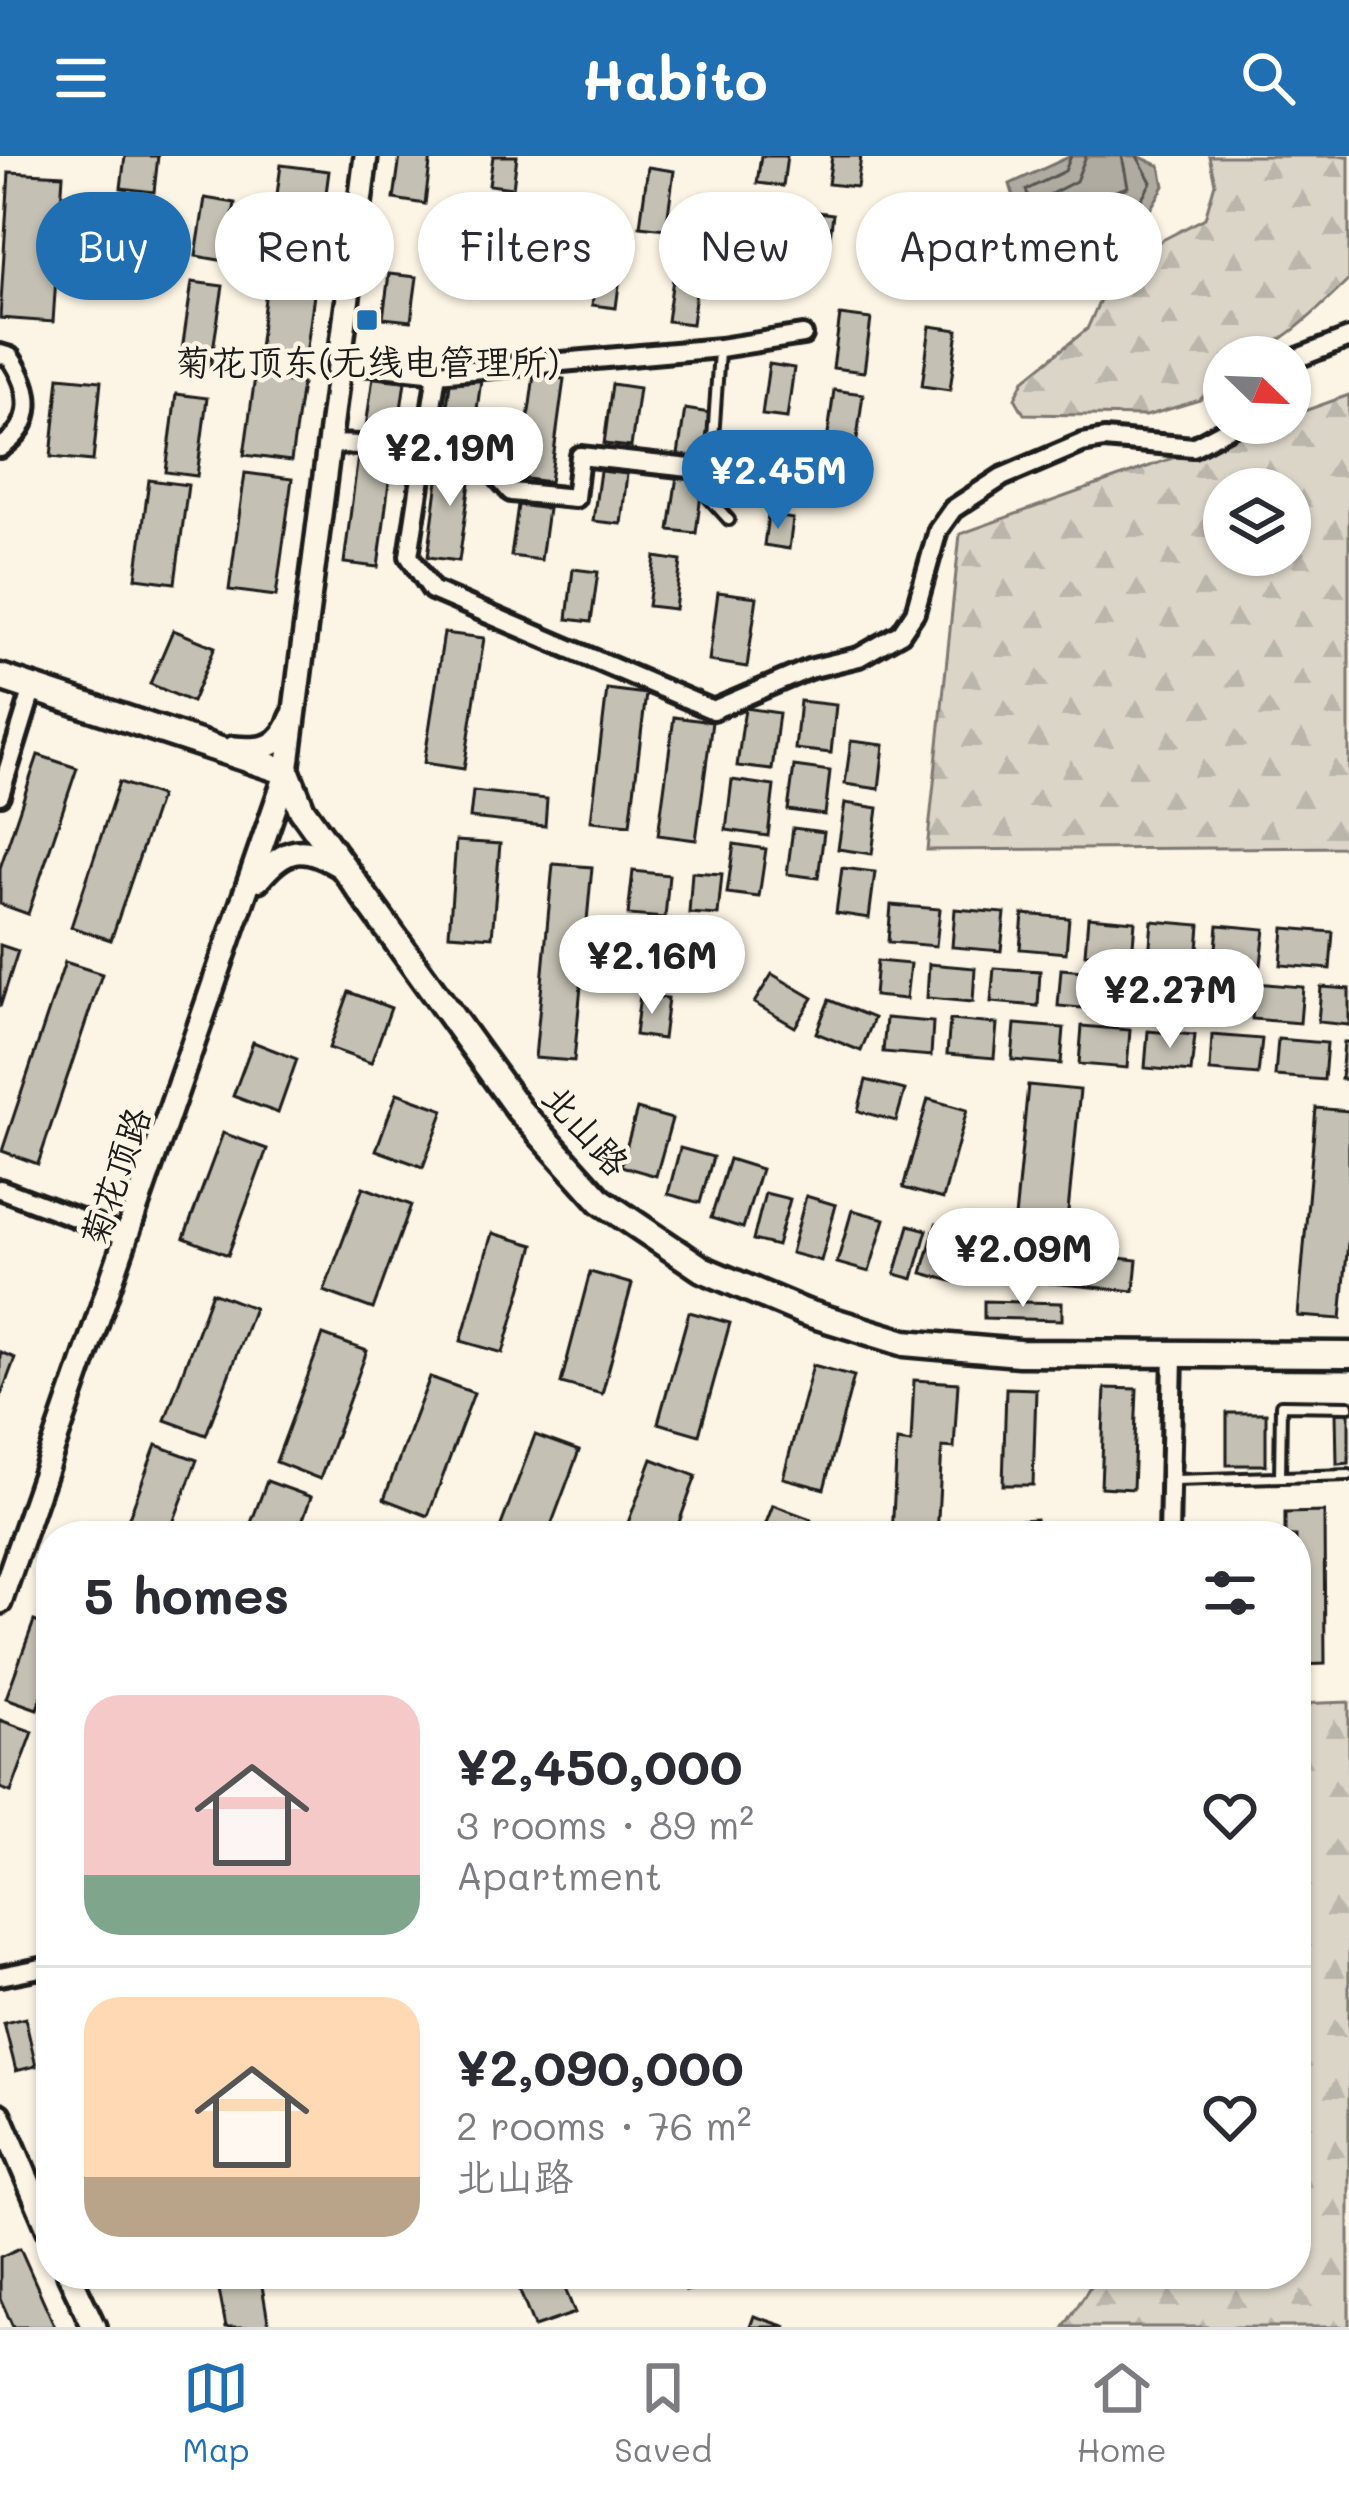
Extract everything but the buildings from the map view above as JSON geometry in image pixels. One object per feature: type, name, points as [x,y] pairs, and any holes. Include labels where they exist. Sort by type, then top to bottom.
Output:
[{"type":"main road","points":[[0,677],[287,772]]},
{"type":"main road","name":"北山路","points":[[287,772],[302,810],[519,1110],[601,1202],[702,1269],[804,1312],[905,1343],[1019,1353],[1349,1355]]},
{"type":"street","points":[[210,747],[262,751],[276,744],[286,735],[299,700],[366,156]]},
{"type":"street","points":[[343,363],[437,373],[720,348],[803,335]]},
{"type":"street","points":[[1311,353],[1349,338]]},
{"type":"street","points":[[0,354],[10,357],[26,379],[31,406],[15,438],[0,448]]},
{"type":"street","points":[[437,373],[409,556],[432,590],[713,710],[809,669],[860,657],[901,633],[915,612],[938,530],[953,509],[1002,477],[1082,443],[1104,439],[1193,447],[1203,442]]},
{"type":"street","points":[[332,444],[472,449],[512,492],[575,498],[580,456],[708,470]]},
{"type":"street","points":[[0,796],[33,688]]},
{"type":"street","name":"菊花顶路","points":[[0,1601],[287,772],[299,700]]},
{"type":"street","points":[[246,895],[278,855],[296,849],[314,850],[345,870]]},
{"type":"street","points":[[0,1189],[128,1237]]},
{"type":"street","points":[[1170,1521],[1173,1355]]},
{"type":"street","points":[[0,1976],[36,1969]]},
{"type":"street","points":[[0,2115],[36,2200]]},
{"type":"street","points":[[76,2289],[94,2327]]},
{"type":"lane","points":[[720,348],[709,498],[730,520]]},
{"type":"lane","points":[[1280,1477],[1281,1406],[1349,1406]]},
{"type":"lane","points":[[1174,1480],[1349,1475]]},
{"type":"green space","points":[[1209,156],[1349,156],[1349,280],[1285,336],[1203,336],[1200,400],[1146,416],[1024,414],[1015,398],[1024,380],[1087,329],[1100,300],[1162,300],[1162,240],[1205,218],[1215,183]]},
{"type":"green space","points":[[1349,395],[1349,847],[927,850],[960,534],[1211,444],[1311,444],[1311,409]]},
{"type":"green space","points":[[1349,1702],[1349,2327],[1064,2327],[1088,2289],[1311,2289],[1311,1703]]},
{"type":"water","points":[[1071,156],[1138,156],[1160,166],[1164,186],[1160,192],[1012,192],[1010,184]]},
{"type":"place","name":"菊花顶东(无线电管理所)","points":[[367,320]]}]
